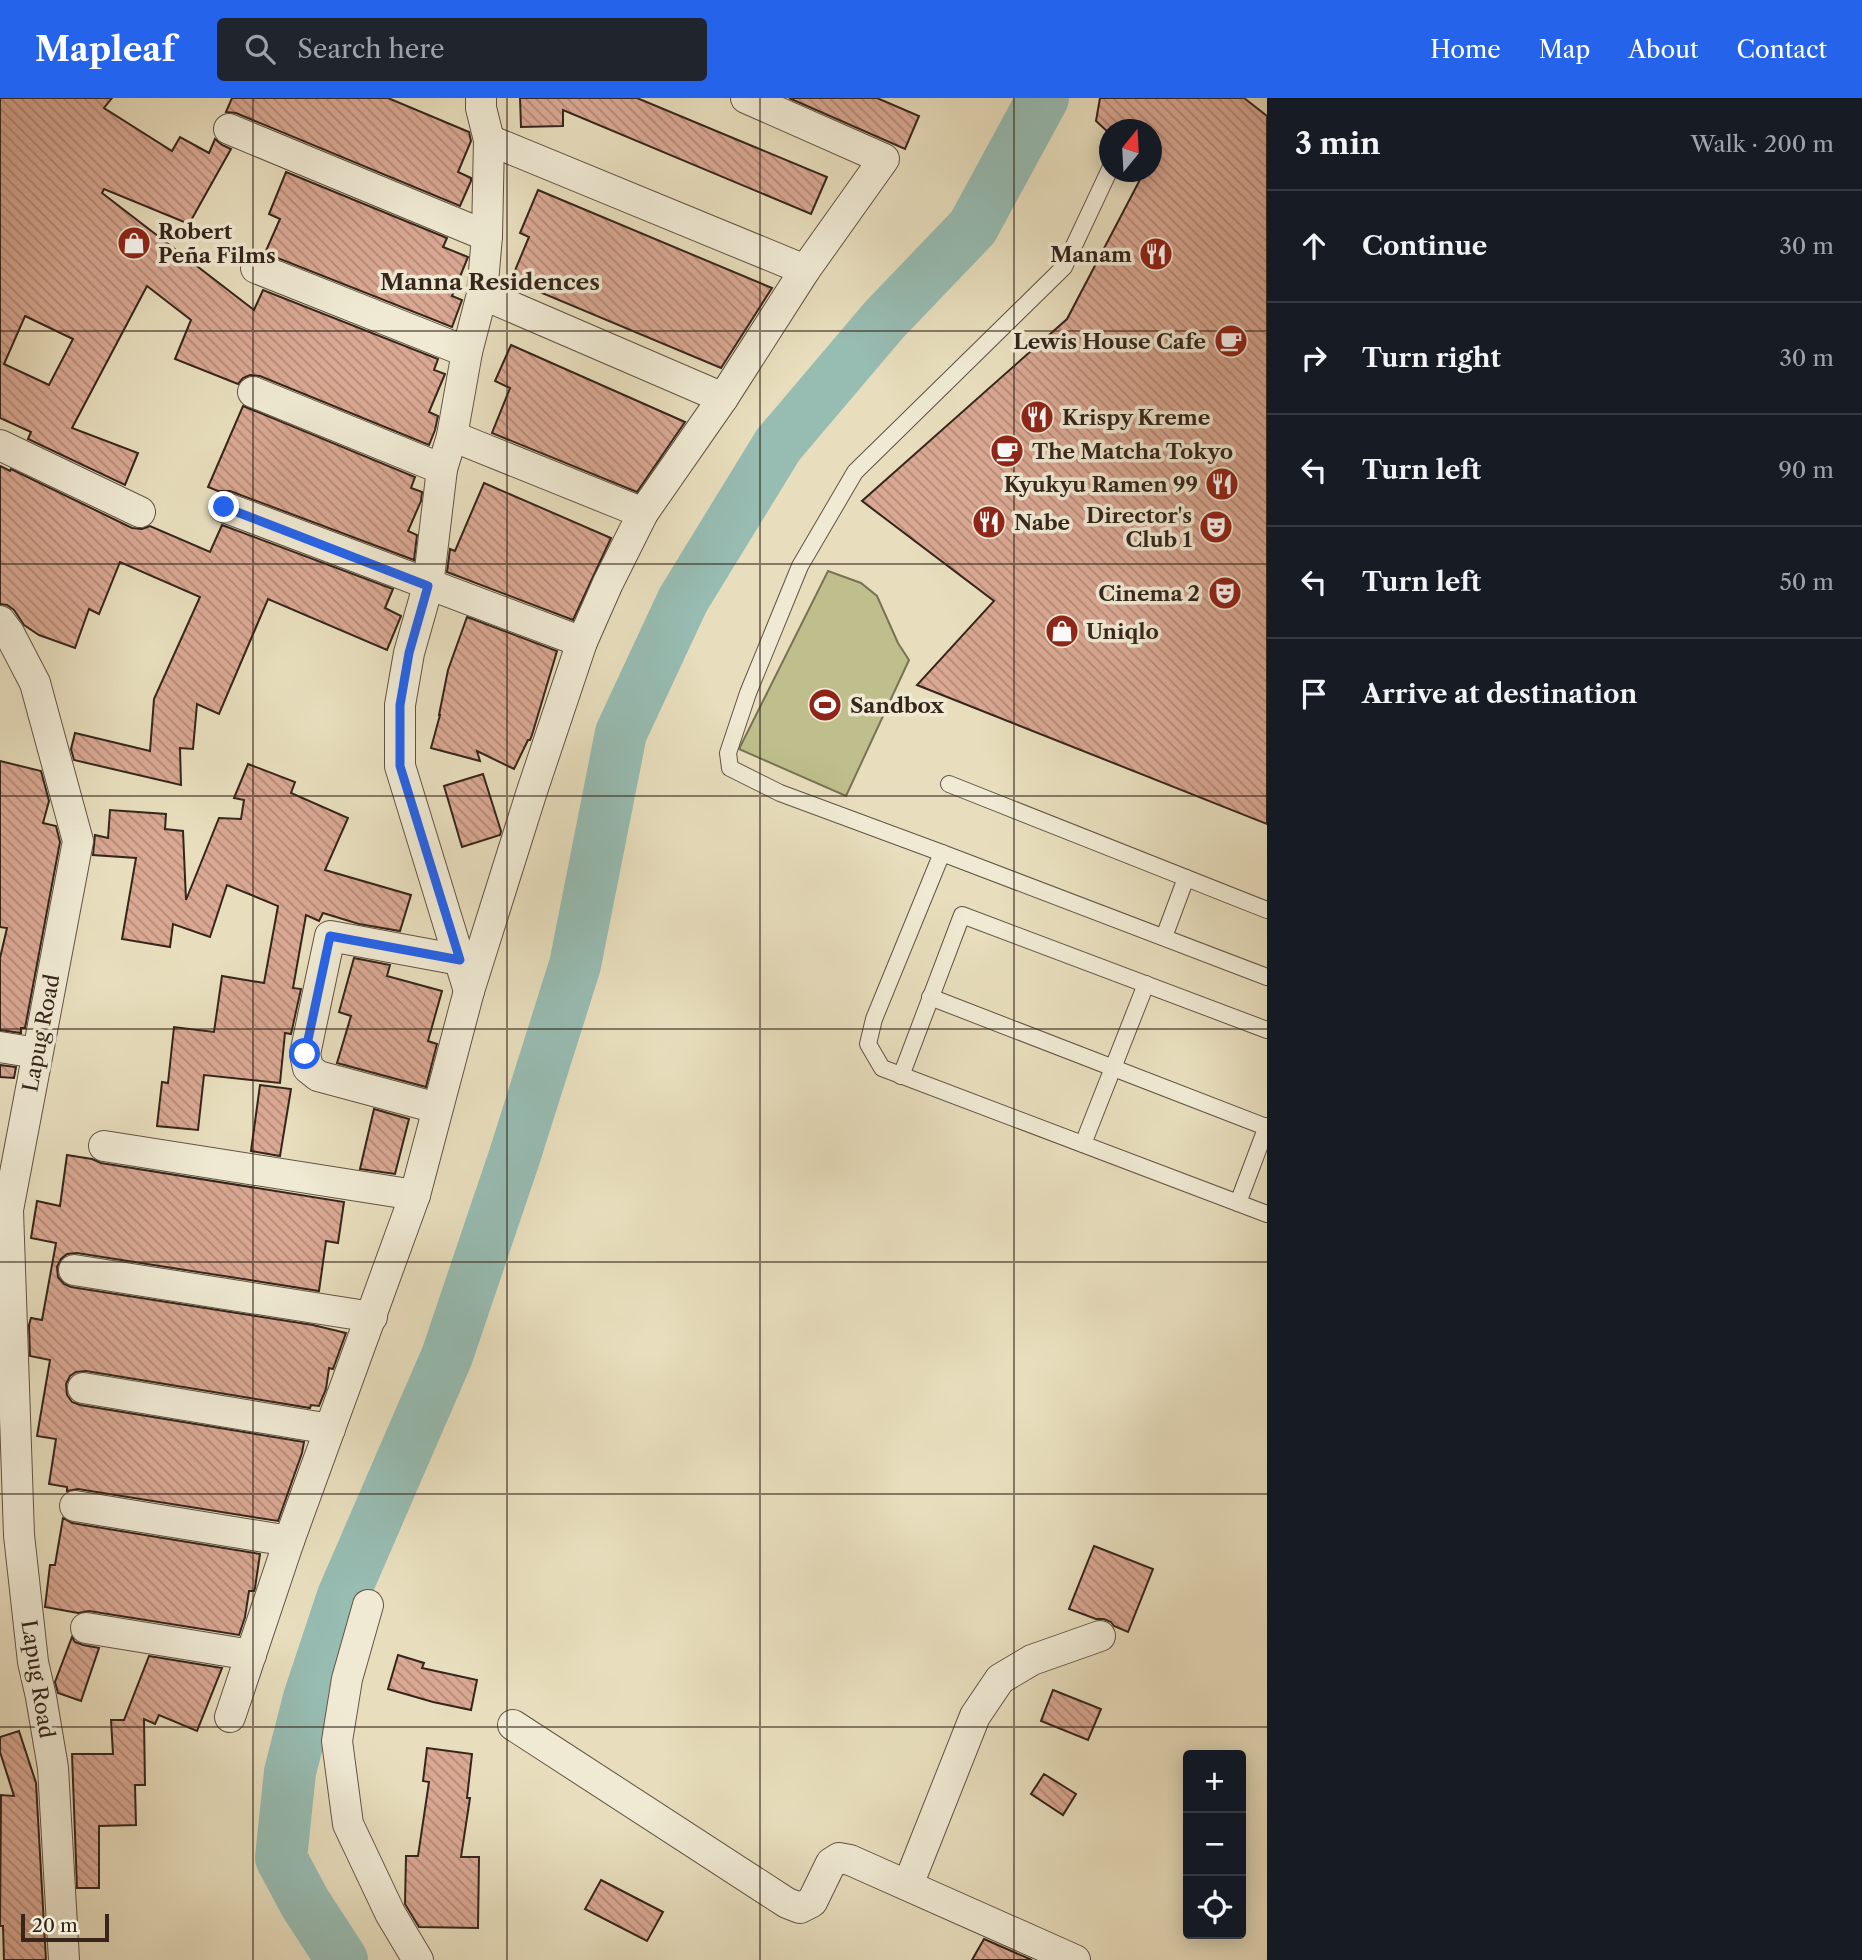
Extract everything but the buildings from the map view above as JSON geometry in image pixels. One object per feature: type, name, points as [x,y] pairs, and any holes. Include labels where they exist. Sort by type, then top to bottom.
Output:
[{"type":"street","points":[[230,1717],[289,1541],[415,1195],[469,991],[582,642],[643,513],[884,159],[746,98]]},
{"type":"street","points":[[469,991],[400,766],[400,705],[409,653],[428,586],[442,469],[452,436],[467,352],[482,294],[487,236],[489,140],[473,101]]},
{"type":"street","points":[[229,129],[487,236]]},
{"type":"street","points":[[489,140],[806,270]]},
{"type":"street","points":[[256,268],[467,352]]},
{"type":"street","points":[[482,294],[723,398]]},
{"type":"street","points":[[253,392],[442,469]]},
{"type":"street","points":[[452,436],[643,513]]},
{"type":"street","points":[[0,445],[140,512]]},
{"type":"street","points":[[224,507],[582,642]]},
{"type":"street","name":"Lapug Road","points":[[0,621],[35,684],[78,841],[8,1210],[19,1535],[33,1662],[53,1769],[64,1960]]},
{"type":"street","points":[[437,1108],[318,1076],[309,1068],[305,1054],[330,936],[460,960]]},
{"type":"street","points":[[0,1047],[37,1054]]},
{"type":"street","points":[[104,1146],[415,1195]]},
{"type":"street","points":[[74,1270],[372,1317]]},
{"type":"street","points":[[83,1388],[330,1429]]},
{"type":"street","points":[[75,1506],[289,1541]]},
{"type":"street","points":[[368,1605],[347,1679],[337,1741],[348,1824],[390,1913],[418,1960]]},
{"type":"street","points":[[86,1628],[251,1655]]},
{"type":"street","points":[[908,1885],[975,1716],[1000,1679],[1031,1660],[1100,1636]]},
{"type":"street","points":[[513,1725],[787,1903],[800,1908],[812,1902],[831,1863],[839,1858],[850,1860],[1075,1960]]},
{"type":"lane","points":[[1104,182],[1064,267],[855,472],[800,566],[748,693],[728,753],[730,768],[780,793],[1267,977]]},
{"type":"lane","points":[[949,783],[1267,910]]},
{"type":"lane","points":[[943,853],[874,1019],[868,1044],[881,1068],[1267,1214]]},
{"type":"lane","points":[[1164,937],[1186,878]]},
{"type":"lane","points":[[901,1076],[962,915],[1267,1030]]},
{"type":"lane","points":[[1083,1144],[1146,984]]},
{"type":"lane","points":[[930,997],[1267,1126],[1238,1203]]},
{"type":"green space","name":"Sandbox","points":[[828,571],[861,583],[877,596],[898,643],[909,660],[846,796],[739,749]]},
{"type":"waterway","points":[[342,1960],[305,1903],[281,1858],[290,1772],[309,1698],[343,1596],[447,1356],[515,1155],[575,965],[621,733],[683,600],[778,445],[884,320],[973,227],[1043,98]]},
{"type":"place","name":"Robert Peña Films","points":[[134,243]]},
{"type":"place","name":"Manam","points":[[1156,254]]},
{"type":"place","name":"Lewis House Cafe","points":[[1231,341]]},
{"type":"place","name":"Krispy Kreme","points":[[1037,417]]},
{"type":"place","name":"The Matcha Tokyo","points":[[1007,451]]},
{"type":"place","name":"Kyukyu Ramen 99","points":[[1222,484]]},
{"type":"place","name":"Nabe","points":[[989,522]]},
{"type":"place","name":"Director's Club 1","points":[[1216,527]]},
{"type":"place","name":"Cinema 2","points":[[1225,593]]},
{"type":"place","name":"Uniqlo","points":[[1062,631]]},
{"type":"place","name":"Sandbox","points":[[825,705]]},
{"type":"district","name":"Manna Residences","points":[[490,282]]},
{"type":"route","points":[[224,507],[428,586],[409,653],[400,705],[400,766],[460,960],[330,936],[305,1054]]}]
